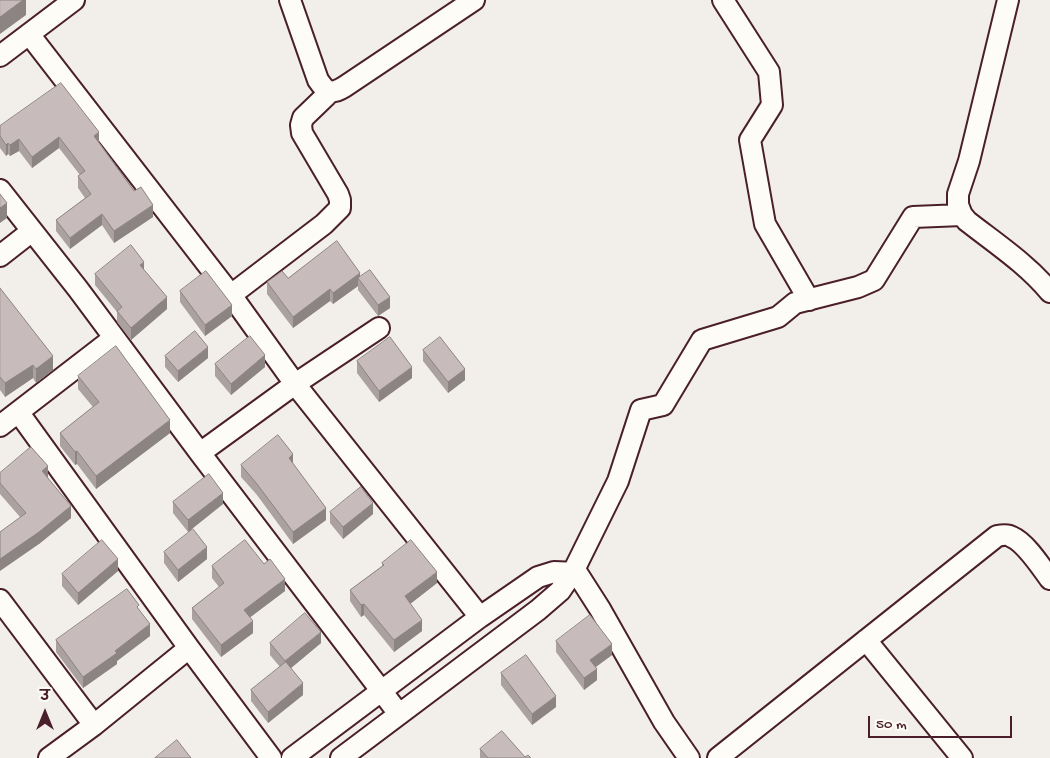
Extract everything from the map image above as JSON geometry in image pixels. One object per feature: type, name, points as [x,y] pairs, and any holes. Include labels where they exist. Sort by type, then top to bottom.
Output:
[{"type":"street","points":[[0,56],[74,0]]},
{"type":"street","points":[[290,0],[318,80],[323,88],[330,92],[337,92],[474,0]]},
{"type":"street","points":[[723,0],[769,72],[772,105],[750,140],[765,224],[808,300]]},
{"type":"street","points":[[1008,0],[969,161],[958,194],[958,205],[962,215],[1027,268],[1050,292]]},
{"type":"street","points":[[29,34],[231,295],[295,384],[480,617]]},
{"type":"street","points":[[231,295],[324,224],[340,208],[338,194],[302,133],[301,125],[303,118],[330,92]]},
{"type":"street","points":[[0,190],[399,714]]},
{"type":"street","points":[[341,758],[560,591],[573,572],[618,481],[641,410],[663,405],[702,340],[778,317],[795,303],[858,287],[874,280],[913,217],[962,215]]},
{"type":"street","points":[[0,256],[32,231]]},
{"type":"street","points":[[200,453],[295,384],[379,328]]},
{"type":"street","points":[[0,426],[114,338]]},
{"type":"street","points":[[19,412],[189,648],[271,758]]},
{"type":"street","points":[[718,758],[997,536],[1004,535],[1018,541],[1050,578]]},
{"type":"street","points":[[292,758],[480,617],[538,577],[554,572],[573,572],[577,573],[600,609],[664,722],[689,758]]},
{"type":"street","points":[[0,600],[94,725]]},
{"type":"street","points":[[866,640],[962,758]]},
{"type":"street","points":[[49,758],[94,725],[189,648]]},
{"type":"building","points":[[0,0],[23,0],[0,17]]},
{"type":"building","points":[[61,83],[99,132],[94,136],[134,191],[141,187],[153,205],[114,231],[102,214],[70,238],[56,220],[91,194],[78,176],[85,171],[59,137],[32,157],[19,139],[10,145],[8,143],[6,145],[0,136],[0,126]]},
{"type":"building","points":[[0,194],[7,203],[0,208]]},
{"type":"building","points":[[337,241],[360,273],[333,293],[330,289],[293,317],[267,282],[282,271],[288,278]]},
{"type":"building","points":[[131,245],[144,262],[140,265],[167,297],[131,328],[117,311],[122,307],[95,274]]},
{"type":"building","points":[[370,270],[390,297],[378,305],[358,278]]},
{"type":"building","points":[[206,271],[232,305],[205,325],[180,291]]},
{"type":"building","points":[[0,288],[53,356],[36,369],[33,365],[5,383],[0,377]]},
{"type":"building","points":[[195,331],[208,347],[178,371],[165,356]]},
{"type":"building","points":[[250,336],[265,355],[231,384],[215,364]]},
{"type":"building","points":[[390,337],[412,367],[379,391],[357,361]]},
{"type":"building","points":[[440,337],[465,369],[448,382],[423,350]]},
{"type":"building","points":[[116,346],[170,420],[96,476],[60,433],[99,402],[78,376]]},
{"type":"building","points":[[278,435],[293,454],[289,458],[326,508],[293,532],[241,465]]},
{"type":"building","points":[[31,447],[48,466],[42,471],[71,506],[39,532],[0,559],[0,532],[26,513],[0,483],[0,473]]},
{"type":"building","points":[[209,474],[223,493],[188,520],[173,502]]},
{"type":"building","points":[[361,487],[373,503],[343,527],[330,512]]},
{"type":"building","points":[[193,529],[207,547],[178,570],[164,552]]},
{"type":"building","points":[[102,540],[118,559],[78,593],[62,574]]},
{"type":"building","points":[[245,540],[264,564],[270,559],[285,579],[244,610],[253,621],[221,645],[192,608],[224,583],[212,566]]},
{"type":"building","points":[[411,540],[437,572],[405,596],[422,620],[394,640],[364,604],[361,605],[350,590],[384,565],[382,563]]},
{"type":"building","points":[[127,589],[139,605],[137,607],[150,624],[115,651],[117,653],[83,677],[56,640]]},
{"type":"building","points":[[305,613],[321,632],[285,661],[270,643]]},
{"type":"building","points":[[590,615],[612,644],[590,660],[597,669],[584,678],[556,641]]},
{"type":"building","points":[[526,655],[556,696],[532,714],[501,673]]},
{"type":"building","points":[[286,662],[303,683],[268,712],[251,690]]},
{"type":"building","points":[[502,731],[525,757],[528,755],[531,758],[488,758],[480,749]]},
{"type":"building","points":[[177,740],[191,758],[155,758]]}]
